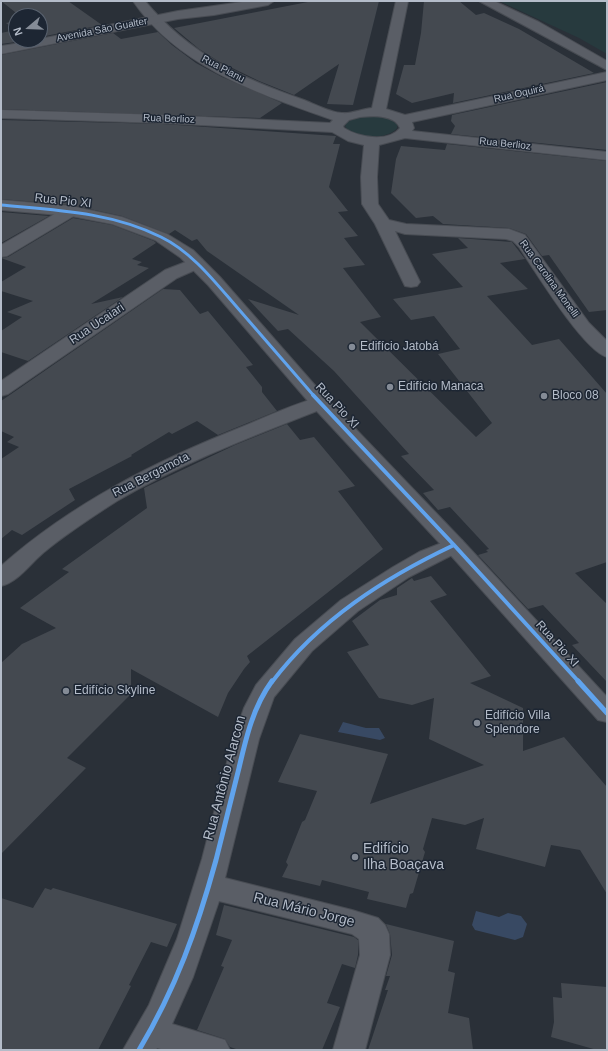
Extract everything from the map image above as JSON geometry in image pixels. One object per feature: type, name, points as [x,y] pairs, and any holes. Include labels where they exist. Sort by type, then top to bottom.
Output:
[{"type":"street","name":"Rua Pianu","points":[[139,1],[173,38],[214,66],[268,91],[324,112],[340,123],[341,133],[350,137],[372,140]]},
{"type":"street","name":"Avenida São Gualter","points":[[1,50],[155,20],[239,1]]},
{"type":"street","name":"Avenida São Gualter","points":[[178,15],[214,11],[268,1]]},
{"type":"street","points":[[378,112],[402,1]]},
{"type":"street","points":[[485,1],[535,25],[607,66]]},
{"type":"street","name":"Rua Oquirá","points":[[372,140],[390,139],[403,127],[431,113],[607,76]]},
{"type":"street","points":[[319,127],[324,112]]},
{"type":"street","points":[[340,123],[360,113],[378,112],[393,115],[403,127]]},
{"type":"street","points":[[431,113],[428,120],[429,128],[445,138]]},
{"type":"street","name":"Rua Berlioz","points":[[1,114],[163,118],[319,127],[340,123]]},
{"type":"street","name":"Rua Berlioz","points":[[403,127],[445,138],[607,156]]},
{"type":"street","points":[[372,140],[369,177],[370,204],[383,223],[411,282]]},
{"type":"street","name":"Rua Pio XI","points":[[1,205],[71,211],[116,220],[161,237],[178,247],[214,281],[320,403],[454,545],[607,713]]},
{"type":"street","points":[[1,252],[71,211]]},
{"type":"street","name":"Rua Carolina Monelli","points":[[383,223],[405,229],[509,234],[519,238],[525,244],[583,327],[607,351]]},
{"type":"street","name":"Rua Ucaiari","points":[[1,390],[171,274],[196,263]]},
{"type":"street","name":"Rua Bergamota","points":[[1,580],[22,558],[46,538],[115,493],[189,456],[320,403]]},
{"type":"street","name":"Rua Antônio Alarcon","points":[[145,1041],[184,963],[195,932],[246,739],[256,710],[265,692],[284,668],[313,637],[340,614],[383,581],[422,559],[454,545]]},
{"type":"street","name":"Rua Mário Jorge","points":[[208,886],[352,922],[367,928],[374,934],[375,955],[349,1050]]},
{"type":"street","points":[[145,1041],[214,1050]]},
{"type":"green space","points":[[499,1],[607,1],[607,54],[579,38]]},
{"type":"green space","points":[[361,116],[384,117],[397,124],[397,128],[393,132],[386,135],[370,137],[355,134],[349,131],[345,126],[347,122]]},
{"type":"water","points":[[343,722],[366,728],[379,728],[385,738],[380,740],[338,732]]},
{"type":"water","points":[[476,911],[499,917],[508,913],[521,916],[527,924],[523,937],[515,940],[475,930],[472,925]]},
{"type":"building","points":[[1,1],[68,1],[102,25],[48,35],[48,8],[10,8]]},
{"type":"building","points":[[313,1],[379,1],[353,105],[327,104],[339,64],[294,95],[259,81],[218,61],[199,49],[174,28]]},
{"type":"building","points":[[424,1],[459,1],[476,15],[484,13],[519,29],[594,73],[453,103],[454,93],[412,103],[396,94],[404,65],[415,65],[421,33]]},
{"type":"building","points":[[8,32],[8,43],[1,44],[1,33]]},
{"type":"building","points":[[158,32],[172,45],[196,63],[222,77],[282,103],[260,118],[1,109],[1,55],[37,48],[48,48],[48,46],[113,33],[121,39]]},
{"type":"building","points":[[607,82],[607,150],[451,134],[455,126],[451,121],[452,115]]},
{"type":"building","points":[[1,120],[163,124],[336,136],[333,144],[340,144],[329,187],[348,211],[338,212],[358,236],[344,238],[365,265],[343,268],[381,317],[360,322],[476,437],[492,423],[438,354],[460,349],[434,316],[411,320],[393,299],[463,287],[432,254],[468,248],[458,238],[512,242],[525,259],[500,263],[528,289],[487,296],[532,345],[559,339],[607,394],[607,562],[575,573],[607,604],[607,682],[572,645],[579,643],[543,605],[528,609],[478,555],[488,552],[486,550],[489,549],[450,507],[438,510],[423,493],[434,490],[401,456],[409,454],[334,371],[288,329],[278,331],[248,299],[299,315],[207,251],[197,239],[192,241],[175,230],[169,234],[122,216],[71,205],[1,199]]},
{"type":"building","points":[[447,144],[607,161],[607,310],[589,312],[549,255],[542,256],[526,234],[509,228],[443,224],[433,216],[416,218],[391,193],[396,159],[401,146],[445,150]]},
{"type":"building","points":[[1,212],[49,216],[1,243]]},
{"type":"building","points":[[73,218],[112,225],[154,241],[156,243],[132,259],[142,262],[137,265],[149,268],[91,304],[123,297],[28,361],[1,352],[1,331],[22,317],[7,312],[33,301],[1,291],[1,282],[26,267],[1,258],[8,257]]},
{"type":"building","points":[[163,289],[180,290],[200,314],[208,311],[253,365],[246,367],[262,387],[262,392],[277,411],[218,435],[197,421],[172,434],[169,432],[131,455],[132,456],[69,489],[75,500],[22,535],[12,530],[1,539],[1,459],[19,447],[7,442],[14,437],[1,431],[1,401]]},
{"type":"building","points":[[287,424],[300,440],[314,437],[355,486],[338,491],[383,549],[247,656],[250,662],[228,693],[218,717],[131,669],[131,694],[67,758],[86,768],[1,854],[1,663],[22,644],[56,628],[20,608],[69,572],[62,569],[147,508],[144,488],[235,445]]},
{"type":"building","points":[[431,576],[447,595],[430,601],[491,676],[470,683],[523,708],[523,751],[564,737],[607,787],[607,894],[580,850],[551,845],[545,867],[476,849],[484,818],[465,825],[432,818],[423,849],[425,852],[413,893],[410,894],[406,908],[367,899],[369,892],[322,880],[320,886],[282,877],[288,865],[286,862],[302,822],[305,820],[317,791],[278,782],[300,734],[388,754],[370,804],[484,765],[429,739],[434,698],[412,705],[379,698],[347,652],[369,645],[352,621],[380,600],[397,595],[397,588],[412,578],[414,581]]},
{"type":"building","points":[[45,888],[51,890],[53,888],[177,924],[167,947],[151,942],[129,985],[131,986],[98,1050],[1,1050],[1,898],[33,908]]},
{"type":"building","points":[[224,905],[354,937],[358,940],[358,955],[355,968],[342,964],[327,1003],[340,1007],[322,1050],[239,1050],[230,1047],[225,1039],[197,1030],[224,967],[221,966],[232,940],[216,935]]},
{"type":"building","points":[[386,924],[454,941],[448,971],[455,973],[448,1013],[469,1018],[473,1050],[368,1050],[388,990],[385,990],[390,976],[386,976],[392,955],[390,934]]},
{"type":"building","points":[[561,983],[607,987],[607,1050],[597,1050],[551,1037],[554,1022],[553,997],[562,998]]},
{"type":"cycle path","points":[[1,205],[71,211],[116,220],[161,237],[187,254],[214,281],[320,403],[454,545],[607,713]]},
{"type":"cycle path","points":[[139,1050],[160,1015],[178,977],[192,939],[216,859],[246,739],[256,708],[265,691],[283,667],[304,645],[326,624],[350,605],[401,572],[454,545]]},
{"type":"place","name":"Edifício Jatobá","points":[[352,347]]},
{"type":"place","name":"Edifício Manaca","points":[[390,387]]},
{"type":"place","name":"Bloco 08","points":[[544,396]]},
{"type":"place","name":"Edifício Skyline","points":[[66,691]]},
{"type":"place","name":"Edifício Villa Splendore","points":[[477,723]]},
{"type":"place","name":"Edifício Ilha Boaçava","points":[[355,857]]}]
